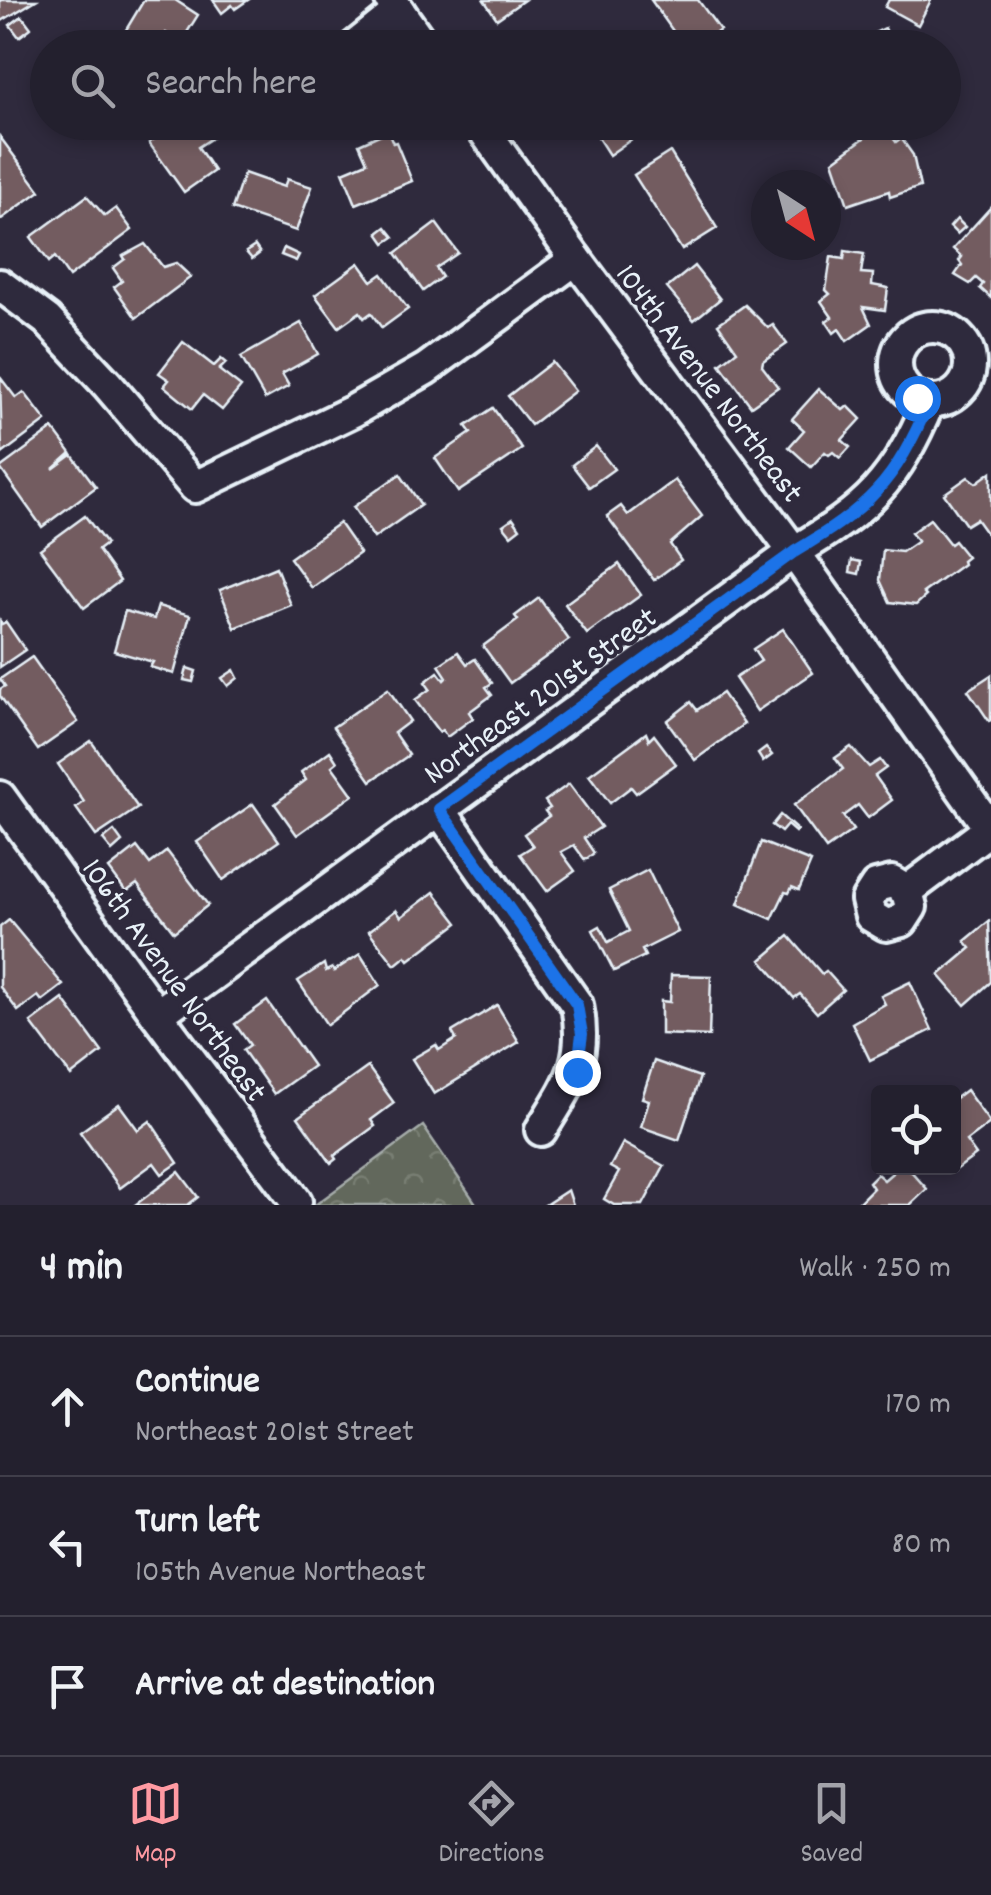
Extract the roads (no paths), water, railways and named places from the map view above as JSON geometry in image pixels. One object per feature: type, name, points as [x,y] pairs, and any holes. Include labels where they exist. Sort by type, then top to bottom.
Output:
[{"type":"street","points":[[371,30],[395,5],[412,30]]},
{"type":"street","name":"104th Avenue Northeast","points":[[491,140],[794,552],[991,830]]},
{"type":"street","points":[[0,286],[46,320],[195,487],[353,412],[426,369],[576,259]]},
{"type":"street","name":"Northeast 201st Street","points":[[156,1015],[794,552],[838,526],[882,487],[912,443],[929,402]]},
{"type":"street","name":"106th Avenue Northeast","points":[[0,797],[156,1015],[296,1201]]},
{"type":"street","points":[[439,809],[577,1005],[582,1034],[577,1072],[541,1130]]},
{"type":"street","points":[[906,890],[991,830]]}]
